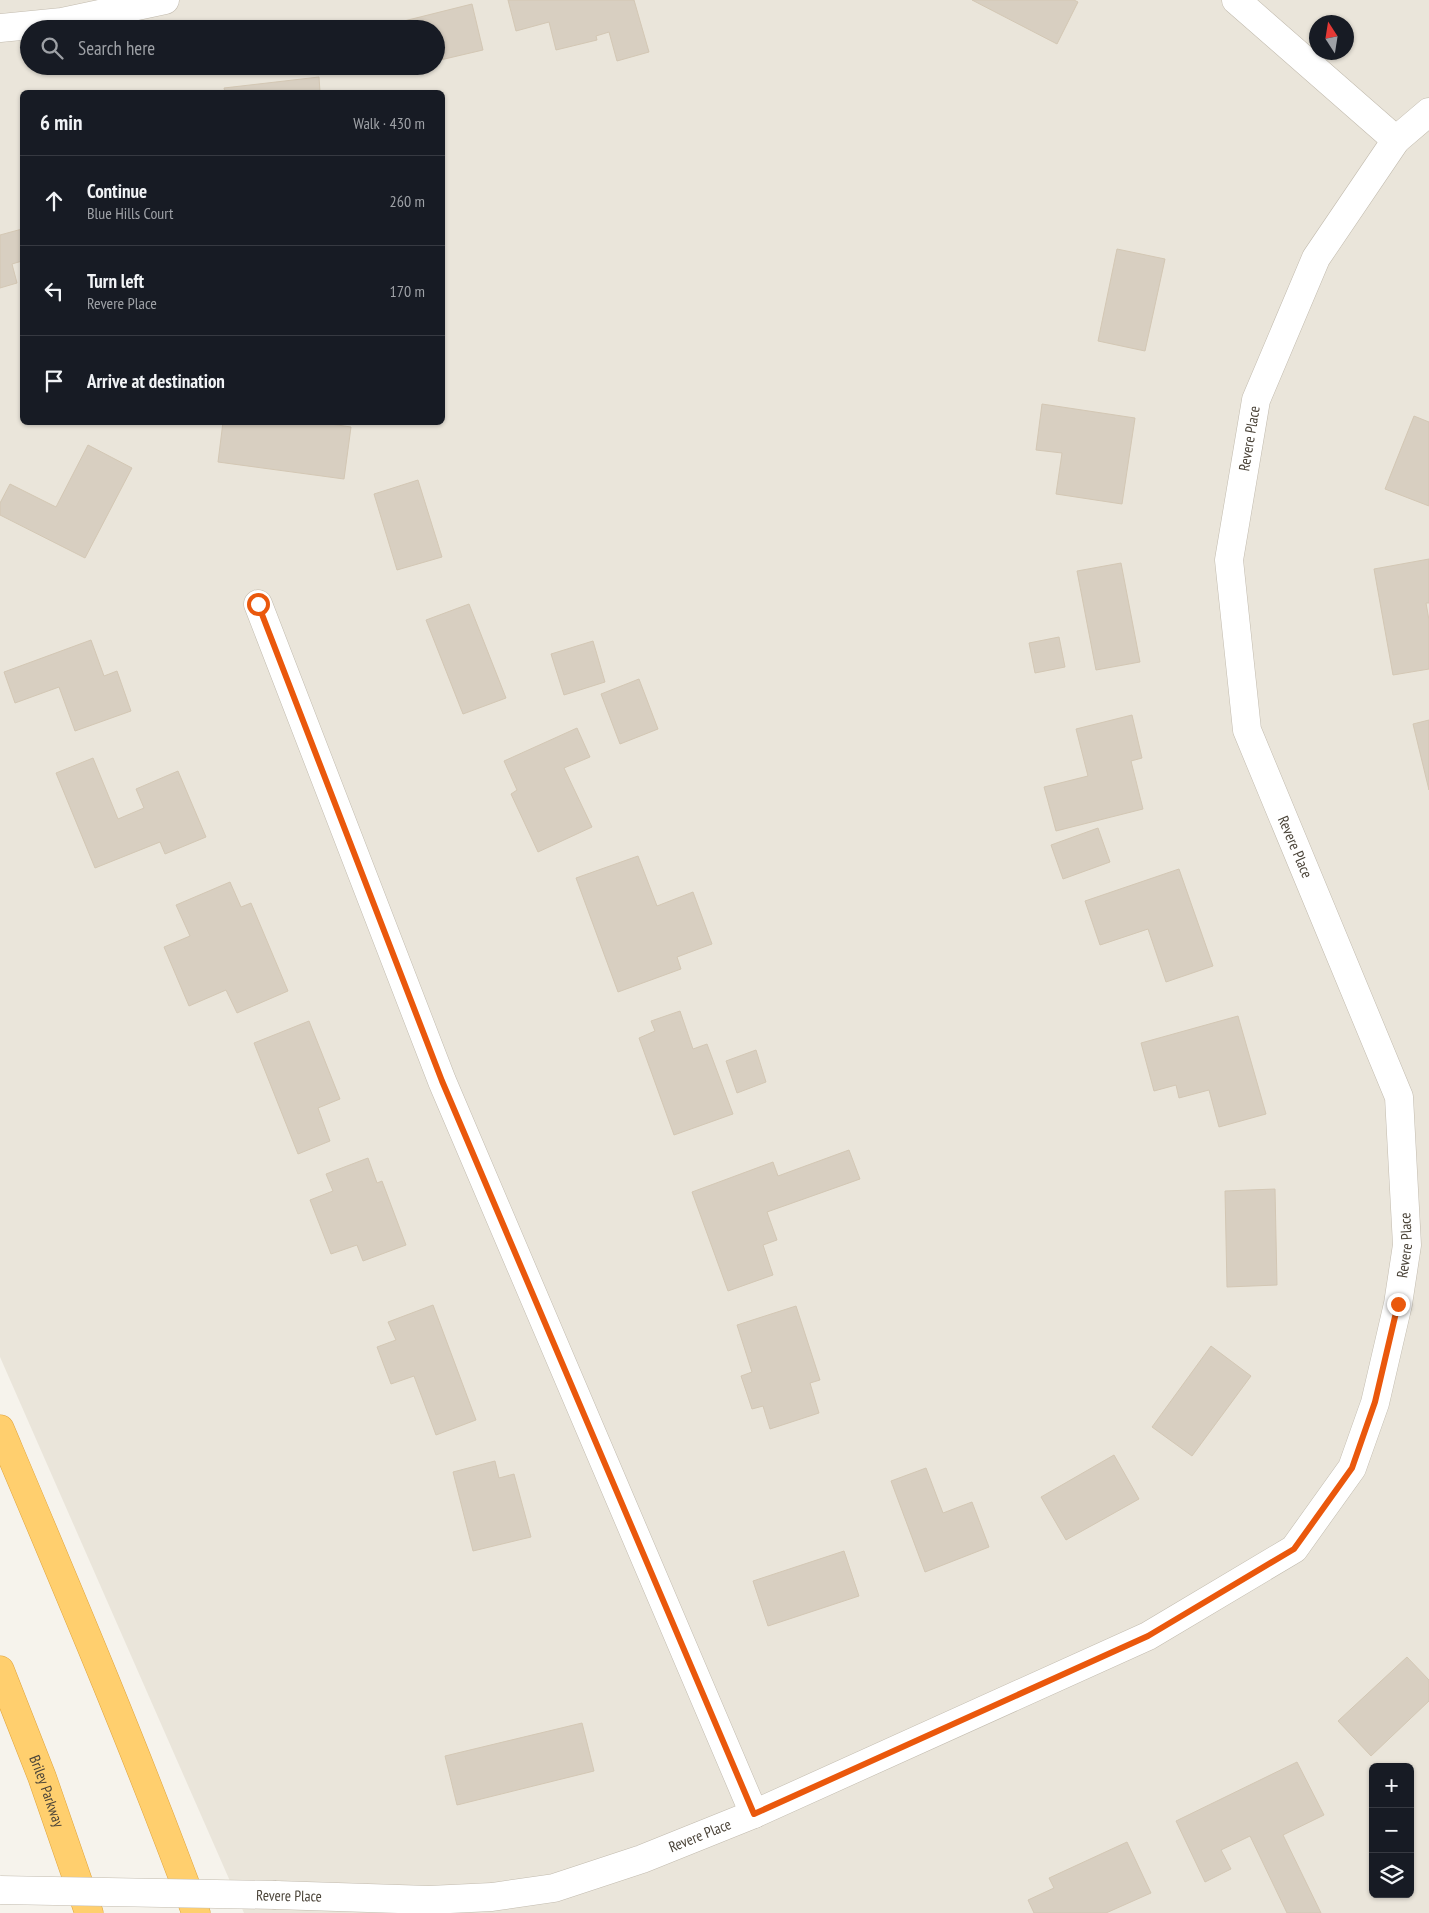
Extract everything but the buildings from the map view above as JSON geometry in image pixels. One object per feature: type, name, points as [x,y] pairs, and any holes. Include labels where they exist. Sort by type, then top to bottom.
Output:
[{"type":"highway","points":[[0,1429],[125,1725],[196,1913]]},
{"type":"highway","name":"Briley Parkway","points":[[0,1670],[42,1777],[89,1913]]},
{"type":"street","points":[[71,20],[165,0]]},
{"type":"street","points":[[1236,0],[1396,140]]},
{"type":"street","points":[[0,28],[20,26]]},
{"type":"street","name":"Revere Place","points":[[0,1890],[429,1900],[492,1897],[554,1888],[642,1858],[754,1814],[1148,1636],[1294,1549],[1352,1468],[1375,1402],[1398,1304],[1407,1245],[1399,1097],[1247,730],[1229,560],[1256,400],[1316,258],[1396,140],[1429,112]]},
{"type":"street","points":[[258,604],[442,1081],[754,1814]]},
{"type":"shaded area","points":[[0,0],[1429,0],[1429,1913],[244,1913],[0,1357]]},
{"type":"route","points":[[258,604],[442,1081],[754,1814],[1148,1636],[1294,1549],[1352,1468],[1375,1402],[1398,1304]]}]
